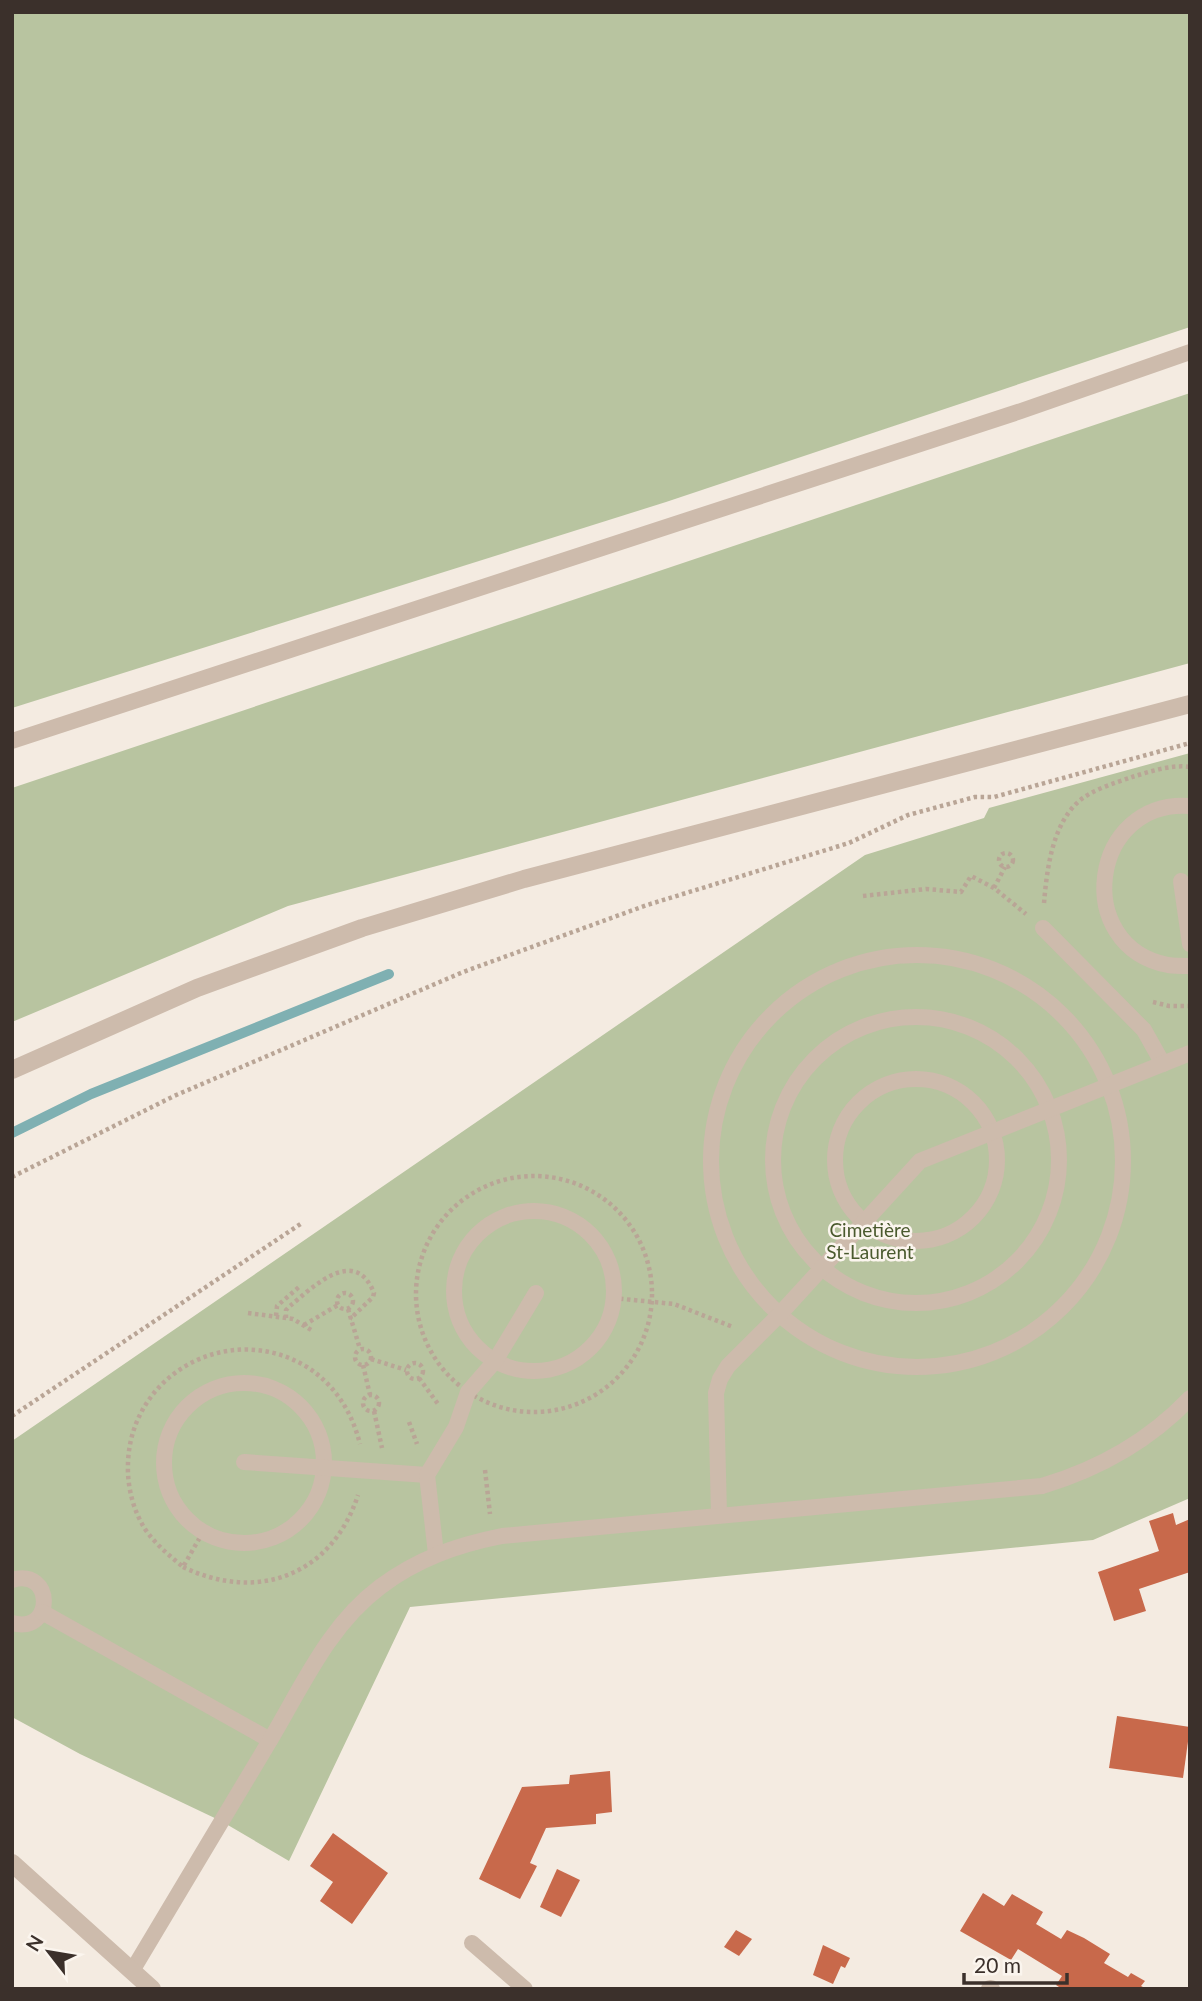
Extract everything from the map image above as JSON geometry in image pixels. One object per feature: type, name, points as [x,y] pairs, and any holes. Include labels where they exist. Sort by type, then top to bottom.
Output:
[{"type":"street","points":[[12,1070],[197,988],[362,928],[524,879],[1190,704]]},
{"type":"street","points":[[12,1863],[152,1989]]},
{"type":"lane","points":[[12,741],[708,514],[1190,352]]},
{"type":"lane","points":[[1190,806],[1175,805],[1150,812],[1129,826],[1113,846],[1104,870],[1103,895],[1110,919],[1124,941],[1144,956],[1168,965],[1190,966]]},
{"type":"lane","points":[[1181,881],[1190,944]]},
{"type":"lane","points":[[1043,928],[1144,1030],[1163,1063]]},
{"type":"lane","points":[[916,954],[951,957],[986,966],[1018,981],[1047,1000],[1072,1024],[1093,1053],[1109,1085],[1120,1123],[1124,1162],[1119,1201],[1108,1239],[1089,1274],[1065,1305],[1034,1331],[1000,1350],[963,1362],[923,1368],[884,1365],[846,1355],[810,1338],[779,1315],[755,1289],[735,1259],[721,1227],[713,1193],[711,1157],[715,1122],[724,1088],[740,1056],[760,1027],[795,995],[847,967],[881,958],[916,954]]},
{"type":"lane","points":[[923,1016],[963,1024],[982,1032],[1016,1057],[1041,1090],[1050,1109],[1059,1162],[1054,1198],[1040,1231],[1018,1260],[1005,1272],[974,1291],[948,1300],[922,1304],[886,1301],[868,1296],[821,1269],[807,1254],[784,1218],[777,1199],[772,1158],[774,1137],[787,1097],[797,1079],[825,1048],[861,1027],[881,1020],[923,1016]]},
{"type":"lane","points":[[719,1515],[716,1393],[728,1366],[779,1315],[920,1161],[1190,1053]]},
{"type":"lane","points":[[907,1079],[920,1079],[934,1080],[959,1090],[979,1108],[992,1132],[997,1155],[995,1178],[986,1200],[972,1219],[952,1232],[930,1240],[906,1241],[884,1235],[863,1222],[846,1202],[836,1177],[835,1150],[843,1123],[859,1101],[881,1086],[907,1079]]},
{"type":"lane","points":[[524,1212],[549,1212],[572,1220],[592,1236],[607,1257],[613,1281],[613,1298],[604,1329],[589,1350],[568,1363],[544,1371],[519,1370],[495,1362],[475,1346],[462,1325],[454,1301],[455,1276],[464,1252],[480,1233],[500,1219],[524,1212]]},
{"type":"lane","points":[[436,1554],[427,1475],[456,1427],[468,1392],[495,1362],[536,1293]]},
{"type":"lane","points":[[233,1383],[257,1383],[279,1390],[299,1404],[313,1422],[322,1444],[324,1467],[319,1491],[307,1513],[289,1530],[267,1540],[243,1544],[211,1536],[179,1512],[168,1490],[163,1466],[166,1442],[175,1420],[191,1402],[210,1390],[233,1383]]},
{"type":"lane","points":[[132,1971],[330,1637],[351,1613],[410,1567],[469,1542],[493,1538],[1042,1486],[1112,1459],[1147,1436],[1187,1404]]},
{"type":"lane","points":[[244,1462],[427,1475]]},
{"type":"lane","points":[[12,1580],[24,1578],[37,1584],[45,1598],[42,1612],[31,1623],[12,1623]]},
{"type":"lane","points":[[42,1612],[270,1740]]},
{"type":"lane","points":[[472,1943],[525,1989]]},
{"type":"path","points":[[12,1177],[174,1096],[463,972],[648,905],[849,843],[908,815],[975,797],[994,797],[1190,743]]},
{"type":"path","points":[[1043,928],[1048,869],[1056,840],[1067,816],[1079,800],[1111,784],[1148,772],[1190,767]]},
{"type":"path","points":[[994,888],[1005,867]]},
{"type":"path","points":[[863,896],[926,889],[961,892],[971,876],[994,888],[1043,928]]},
{"type":"path","points":[[12,1416],[302,1223]]},
{"type":"path","points":[[286,1318],[286,1310],[323,1279],[348,1271],[364,1278],[374,1293],[351,1319]]},
{"type":"path","points":[[276,1316],[277,1306],[299,1287]]},
{"type":"path","points":[[338,1305],[339,1295],[347,1293],[352,1295],[354,1301],[348,1309]]},
{"type":"path","points":[[613,1298],[674,1304],[716,1319],[756,1338]]},
{"type":"path","points":[[338,1305],[348,1309]]},
{"type":"path","points":[[304,1325],[338,1305]]},
{"type":"path","points":[[348,1309],[360,1349]]},
{"type":"path","points":[[248,1313],[286,1318],[313,1331]]},
{"type":"path","points":[[370,1395],[363,1365],[355,1358],[355,1353],[360,1349],[368,1350],[371,1359]]},
{"type":"path","points":[[363,1365],[371,1359]]},
{"type":"path","points":[[371,1359],[406,1370]]},
{"type":"path","points":[[370,1395],[379,1400],[374,1411],[368,1411],[363,1405],[363,1399],[370,1395]]},
{"type":"path","points":[[374,1411],[388,1472]]},
{"type":"path","points":[[485,1470],[493,1538]]},
{"type":"green space","points":[[12,12],[1190,12],[1190,327],[666,502],[12,708]]},
{"type":"green space","points":[[1190,393],[1190,663],[288,906],[12,1022],[12,788]]},
{"type":"green space","name":"Cimetière St-Laurent","points":[[1190,753],[1190,1498],[1093,1540],[410,1607],[289,1861],[221,1821],[80,1754],[12,1717],[12,1441],[865,855],[984,818],[989,808]]},
{"type":"building","points":[[1173,1513],[1176,1525],[1190,1519],[1190,1572],[1139,1589],[1146,1611],[1114,1621],[1098,1572],[1159,1551],[1149,1521]]},
{"type":"building","points":[[1117,1716],[1190,1727],[1183,1778],[1109,1768]]},
{"type":"building","points":[[610,1771],[612,1812],[596,1814],[596,1824],[546,1828],[530,1863],[537,1866],[520,1899],[479,1879],[522,1787],[569,1784],[570,1775]]},
{"type":"building","points":[[333,1833],[388,1873],[352,1924],[320,1901],[333,1882],[310,1866]]},
{"type":"building","points":[[557,1869],[580,1880],[561,1917],[540,1907]]},
{"type":"building","points":[[983,1893],[1004,1906],[1012,1894],[1043,1912],[1036,1924],[1061,1939],[1067,1930],[1084,1938],[1110,1954],[1104,1963],[1128,1977],[1131,1973],[1145,1981],[1141,1986],[1147,1989],[1062,1989],[1056,1985],[1062,1976],[1018,1949],[1011,1960],[960,1931]]},
{"type":"building","points":[[736,1930],[752,1939],[739,1956],[724,1947]]},
{"type":"building","points":[[823,1945],[850,1958],[845,1968],[841,1966],[833,1984],[813,1975]]},
{"type":"waterway","points":[[12,1133],[91,1094],[389,974]]}]
